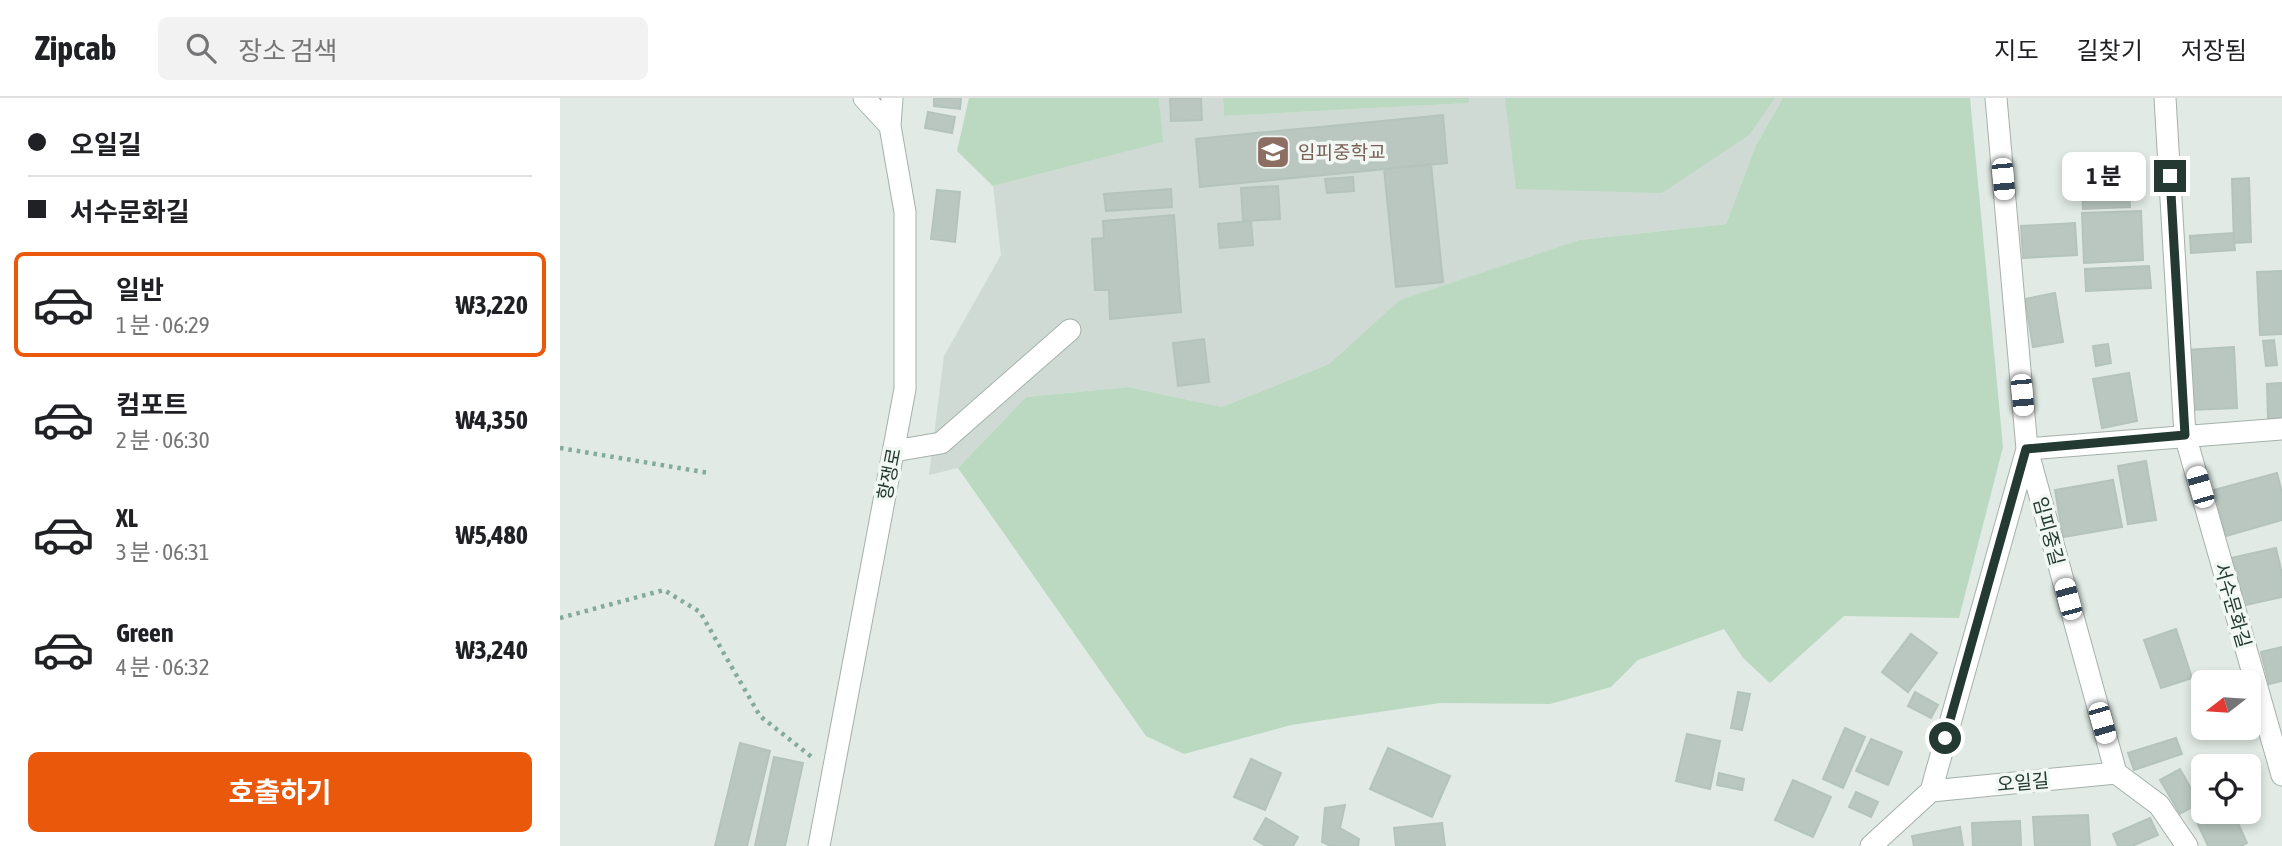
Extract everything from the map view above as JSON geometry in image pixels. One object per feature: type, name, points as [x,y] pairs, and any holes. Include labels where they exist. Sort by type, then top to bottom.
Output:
[{"type":"street","points":[[864,98],[890,126]]},
{"type":"street","name":"항쟁로","points":[[819,846],[905,389],[905,212],[890,126],[892,98]]},
{"type":"street","name":"임피중길","points":[[1996,98],[2026,449],[2116,773]]},
{"type":"street","name":"서수문화길","points":[[2165,98],[2185,435],[2282,775]]},
{"type":"street","points":[[894,452],[941,443],[1070,330]]},
{"type":"street","points":[[1871,846],[1931,791],[2026,449],[2282,429]]},
{"type":"street","points":[[2116,773],[2159,805],[2187,846]]},
{"type":"street","name":"오일길","points":[[1931,791],[2116,773]]},
{"type":"path","points":[[560,448],[709,473]]},
{"type":"path","points":[[560,618],[664,590],[700,612],[760,716],[832,774]]},
{"type":"shaded area","points":[[1159,98],[1223,98],[1224,116],[1468,103],[1469,98],[1783,98],[1756,145],[1726,224],[1579,240],[1401,300],[1329,364],[1222,407],[1128,387],[1026,397],[958,468],[929,475],[944,356],[1001,255],[993,186],[1162,142]]},
{"type":"green space","points":[[969,98],[1159,98],[1163,142],[993,186],[957,151]]},
{"type":"green space","points":[[1223,98],[1469,98],[1469,103],[1224,116]]},
{"type":"green space","points":[[1505,98],[1775,98],[1749,135],[1662,193],[1516,189]]},
{"type":"green space","points":[[1783,98],[1970,98],[2003,447],[1959,618],[1844,616],[1770,683],[1743,658],[1724,629],[1638,660],[1611,687],[1550,704],[1440,703],[1291,725],[1184,754],[1146,736],[958,468],[1026,397],[1128,387],[1222,407],[1329,364],[1400,300],[1579,240],[1726,224],[1756,145]]},
{"type":"building","points":[[934,98],[961,98],[960,109],[934,106]]},
{"type":"building","points":[[1170,98],[1201,98],[1202,120],[1171,121]]},
{"type":"building","points":[[928,112],[955,117],[952,133],[925,128]]},
{"type":"building","points":[[1443,115],[1447,163],[1200,187],[1196,139]]},
{"type":"building","points":[[1431,164],[1443,282],[1396,287],[1384,169]]},
{"type":"building","points":[[2128,176],[2130,207],[2083,209],[2081,178]]},
{"type":"building","points":[[1353,177],[1354,191],[1327,193],[1325,179]]},
{"type":"building","points":[[2249,178],[2251,242],[2234,243],[2232,179]]},
{"type":"building","points":[[1278,186],[1280,219],[1243,221],[1241,188]]},
{"type":"building","points":[[1171,189],[1172,207],[1106,211],[1104,194]]},
{"type":"building","points":[[937,190],[960,192],[955,242],[931,239]]},
{"type":"building","points":[[2141,211],[2143,260],[2084,263],[2082,213]]},
{"type":"building","points":[[1174,215],[1181,312],[1110,319],[1109,290],[1095,290],[1092,239],[1104,238],[1103,221]]},
{"type":"building","points":[[1251,221],[1253,245],[1220,248],[1218,224]]},
{"type":"building","points":[[2075,223],[2077,255],[2023,258],[2021,226]]},
{"type":"building","points":[[2233,233],[2235,250],[2191,253],[2190,236]]},
{"type":"building","points":[[2149,266],[2151,288],[2086,291],[2085,269]]},
{"type":"building","points":[[2282,271],[2282,334],[2260,335],[2257,272]]},
{"type":"building","points":[[2055,293],[2063,342],[2033,347],[2025,299]]},
{"type":"building","points":[[1204,339],[1209,382],[1178,386],[1173,343]]},
{"type":"building","points":[[2274,340],[2277,365],[2266,366],[2263,341]]},
{"type":"building","points":[[2108,344],[2111,363],[2096,366],[2093,346]]},
{"type":"building","points":[[2234,347],[2237,408],[2190,410],[2186,350]]},
{"type":"building","points":[[2129,373],[2137,421],[2102,428],[2093,379]]},
{"type":"building","points":[[2282,383],[2282,418],[2268,419],[2267,384]]},
{"type":"building","points":[[2146,461],[2156,520],[2128,524],[2118,466]]},
{"type":"building","points":[[2277,473],[2282,493],[2282,520],[2226,536],[2214,490]]},
{"type":"building","points":[[2113,480],[2122,527],[2063,537],[2055,490]]},
{"type":"building","points":[[2276,548],[2282,574],[2282,597],[2241,606],[2231,558]]},
{"type":"building","points":[[2176,629],[2191,678],[2161,688],[2144,640]]},
{"type":"building","points":[[1911,634],[1937,653],[1908,692],[1882,672]]},
{"type":"building","points":[[2282,647],[2282,681],[2269,684],[2261,652]]},
{"type":"building","points":[[1738,692],[1750,694],[1742,730],[1731,728]]},
{"type":"building","points":[[1915,692],[1938,705],[1931,718],[1908,706]]},
{"type":"building","points":[[1845,728],[1865,737],[1843,788],[1823,779]]},
{"type":"building","points":[[1687,734],[1720,741],[1710,789],[1676,781]]},
{"type":"building","points":[[2176,738],[2182,754],[2134,770],[2128,753]]},
{"type":"building","points":[[1871,739],[1902,752],[1888,785],[1856,771]]},
{"type":"building","points":[[740,743],[770,751],[747,846],[715,846]]},
{"type":"building","points":[[1388,748],[1450,776],[1432,817],[1370,789]]},
{"type":"building","points":[[774,757],[803,763],[785,846],[755,846]]},
{"type":"building","points":[[1251,759],[1281,773],[1265,810],[1234,797]]},
{"type":"building","points":[[2180,769],[2191,789],[2191,808],[2180,814],[2160,780]]},
{"type":"building","points":[[1719,773],[1744,779],[1742,790],[1717,785]]},
{"type":"building","points":[[1793,780],[1831,797],[1813,837],[1775,820]]},
{"type":"building","points":[[1856,792],[1878,802],[1871,817],[1849,807]]},
{"type":"building","points":[[1345,805],[1340,828],[1359,839],[1358,846],[1331,846],[1322,842],[1325,808]]},
{"type":"building","points":[[2088,815],[2090,846],[2035,846],[2033,817]]},
{"type":"building","points":[[1266,818],[1298,837],[1293,846],[1266,846],[1254,839]]},
{"type":"building","points":[[2150,818],[2158,835],[2132,846],[2118,846],[2113,834]]},
{"type":"building","points":[[2020,821],[2021,846],[1973,846],[1972,823]]},
{"type":"building","points":[[1442,823],[1445,846],[1396,846],[1394,828]]},
{"type":"building","points":[[2198,824],[2238,824],[2247,843],[2241,846],[2208,846]]},
{"type":"building","points":[[1960,827],[1963,846],[1914,846],[1912,836]]},
{"type":"place","name":"임피중학교","points":[[1273,152]]},
{"type":"route","points":[[1945,738],[2026,449],[2185,435],[2170,176]]}]
